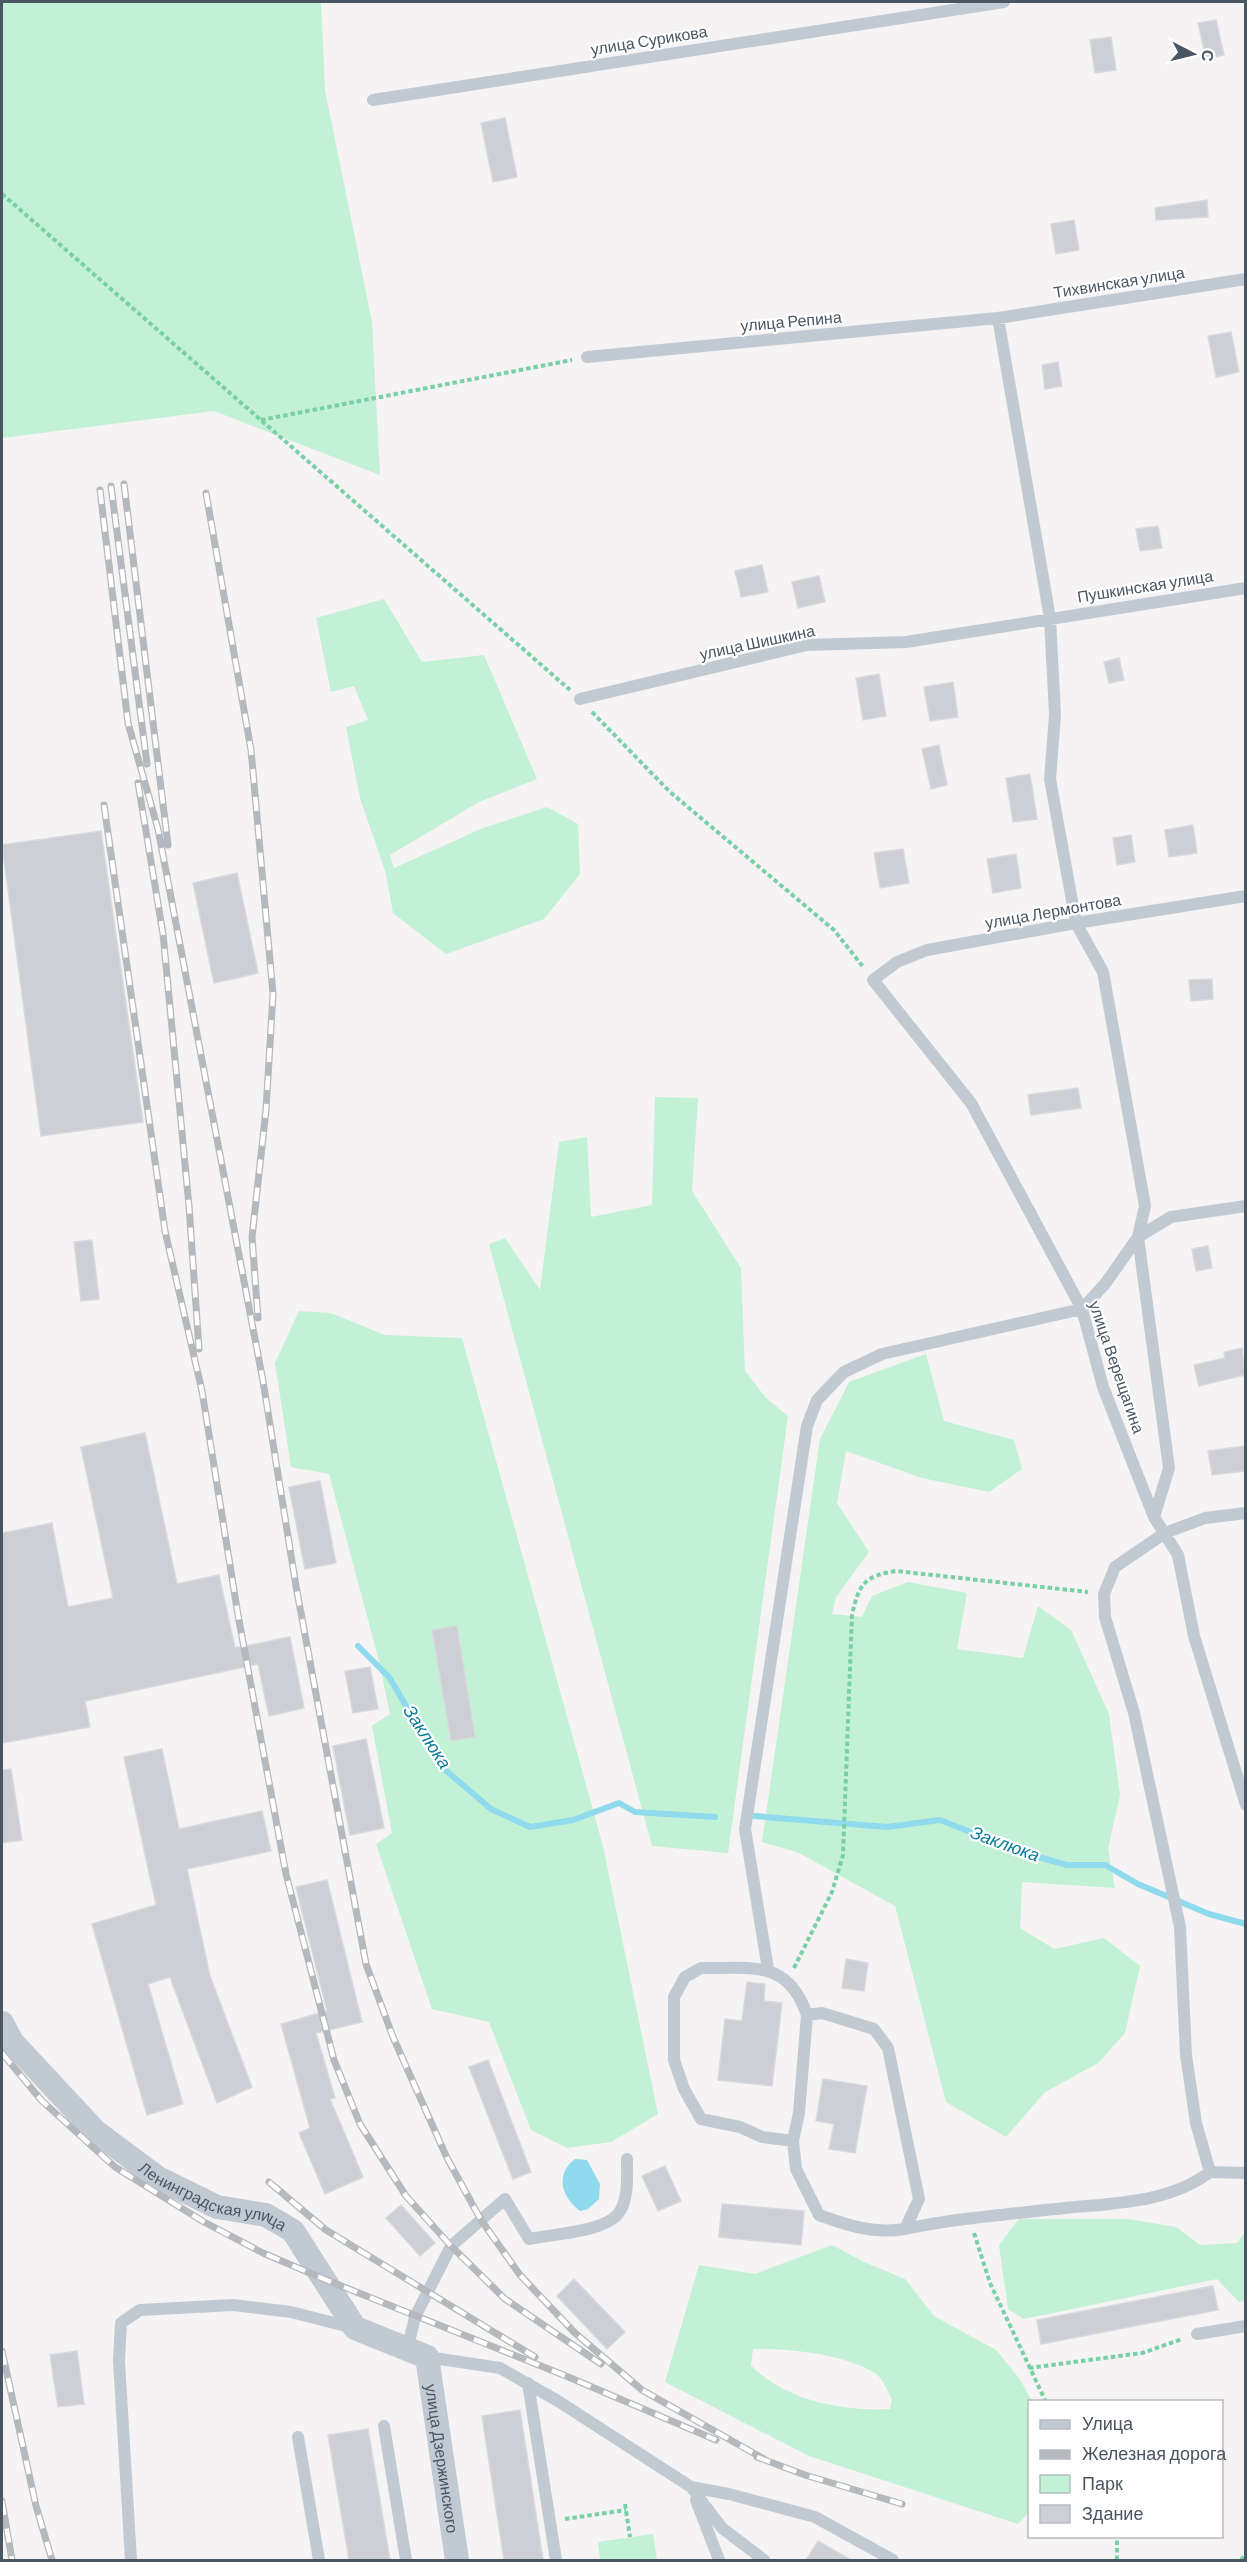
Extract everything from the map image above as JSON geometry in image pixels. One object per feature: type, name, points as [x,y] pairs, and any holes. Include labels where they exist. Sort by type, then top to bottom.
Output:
[{"type":"street","name":"Ленинградская улица","points":[[2,2023],[12,2042],[95,2131],[158,2178],[217,2207],[266,2215],[293,2231],[355,2328]]},
{"type":"street","points":[[355,2328],[417,2354]]},
{"type":"street","name":"улица Дзержинского","points":[[417,2354],[457,2560]]},
{"type":"lane","name":"улица Сурикова","points":[[373,100],[1004,2]]},
{"type":"lane","name":"Тихвинская улица","points":[[998,318],[1245,279]]},
{"type":"lane","name":"улица Репина","points":[[587,357],[998,318]]},
{"type":"lane","points":[[998,318],[1050,618],[1055,715],[1050,779],[1076,923],[1103,972],[1145,1206],[1138,1237],[1169,1468],[1154,1516]]},
{"type":"lane","name":"Пушкинская улица","points":[[1050,618],[1245,588]]},
{"type":"lane","name":"улица Шишкина","points":[[580,699],[807,645],[906,642],[1050,618]]},
{"type":"lane","name":"улица Лермонтова","points":[[873,980],[897,962],[927,950],[1245,896]]},
{"type":"lane","name":"улица Верещагина","points":[[873,980],[970,1103],[1082,1310],[1103,1387],[1154,1516],[1178,1555],[1194,1636],[1245,1805]]},
{"type":"lane","points":[[768,1969],[745,1829],[807,1426],[817,1400],[844,1372],[882,1354],[1082,1310],[1105,1284],[1138,1237],[1171,1217],[1245,1206]]},
{"type":"lane","points":[[1210,2172],[1196,2123],[1186,2055],[1180,1927],[1134,1713],[1105,1617],[1104,1594],[1115,1567],[1165,1533],[1205,1518],[1245,1513]]},
{"type":"lane","points":[[793,2141],[762,2137],[740,2127],[700,2119],[684,2089],[674,2060],[674,1997],[685,1977],[701,1968],[768,1969],[780,1974],[803,2002],[807,2015],[799,2113],[793,2141],[796,2169],[819,2216],[853,2227],[882,2232],[969,2218],[1140,2200],[1174,2193],[1194,2184],[1210,2172],[1245,2173]]},
{"type":"lane","points":[[807,2015],[822,2013],[854,2020],[874,2029],[888,2048],[919,2199],[905,2229]]},
{"type":"lane","points":[[627,2159],[626,2193],[619,2213],[602,2226],[530,2239],[505,2199],[451,2246],[415,2317],[417,2354],[500,2368],[528,2384],[691,2487],[722,2528],[764,2560]]},
{"type":"lane","points":[[131,2560],[119,2361],[121,2323],[140,2310],[233,2305],[291,2312],[355,2328]]},
{"type":"lane","points":[[1197,2334],[1245,2326]]},
{"type":"lane","points":[[528,2384],[556,2560]]},
{"type":"lane","points":[[384,2426],[406,2560]]},
{"type":"lane","points":[[298,2437],[319,2560]]},
{"type":"lane","points":[[691,2487],[719,2560]]},
{"type":"lane","points":[[691,2487],[729,2494],[816,2517],[893,2560]]},
{"type":"path","points":[[2,194],[580,699],[669,792],[834,930],[873,980]]},
{"type":"path","points":[[261,420],[587,357]]},
{"type":"path","points":[[787,1983],[832,1892],[843,1855],[852,1615],[858,1588],[876,1574],[896,1570],[1104,1594]]},
{"type":"path","points":[[969,2218],[990,2283],[1045,2400]]},
{"type":"path","points":[[1029,2368],[1142,2353],[1197,2334]]},
{"type":"path","points":[[625,2504],[630,2537]]},
{"type":"path","points":[[549,2522],[626,2510]]},
{"type":"path","points":[[1117,2538],[1117,2560]]},
{"type":"path","points":[[1241,2560],[1245,2554]]},
{"type":"green space","points":[[2,2],[321,2],[325,90],[372,322],[380,475],[214,411],[2,438]]},
{"type":"green space","points":[[384,599],[422,662],[484,655],[537,779],[479,802],[390,855],[394,868],[483,828],[547,807],[578,824],[580,874],[544,919],[446,954],[393,913],[386,874],[360,798],[346,727],[368,720],[354,686],[331,692],[316,618]]},
{"type":"green space","points":[[655,1097],[698,1098],[692,1191],[741,1268],[745,1371],[766,1398],[788,1416],[728,1853],[652,1846],[489,1244],[505,1238],[540,1290],[559,1142],[587,1137],[591,1217],[652,1205]]},
{"type":"green space","points":[[299,1311],[331,1313],[385,1335],[462,1338],[603,1846],[658,2114],[611,2142],[567,2148],[531,2130],[489,2022],[432,2009],[376,1844],[392,1833],[372,1726],[390,1714],[378,1657],[329,1474],[291,1467],[275,1363]]},
{"type":"green space","points":[[926,1354],[944,1421],[1014,1440],[1022,1469],[989,1492],[922,1478],[846,1451],[837,1503],[869,1552],[836,1597],[832,1614],[862,1617],[872,1596],[908,1582],[967,1593],[957,1649],[1023,1658],[1038,1606],[1071,1630],[1109,1714],[1120,1795],[1108,1849],[1115,1888],[1022,1882],[1020,1928],[1054,1949],[1104,1938],[1140,1966],[1125,2033],[1098,2063],[1045,2092],[1006,2137],[946,2102],[895,1906],[797,1852],[762,1842],[820,1439],[849,1382]]},
{"type":"green space","points":[[1019,2219],[1128,2219],[1176,2227],[1200,2245],[1237,2243],[1245,2232],[1245,2301],[1239,2302],[1217,2279],[1024,2319],[1008,2309],[999,2245]]},
{"type":"green space","points":[[832,2245],[864,2262],[905,2279],[934,2316],[996,2350],[1019,2378],[1031,2400],[1028,2400],[1028,2513],[1018,2524],[809,2456],[665,2382],[699,2265],[755,2274]],"holes":[[[753,2349],[799,2351],[848,2361],[875,2373],[883,2382],[892,2400],[890,2409],[834,2406],[815,2401],[780,2387],[751,2365]]]},
{"type":"green space","points":[[653,2534],[657,2560],[600,2560],[598,2542]]},
{"type":"water","points":[[575,2159],[587,2160],[600,2184],[599,2199],[588,2209],[580,2211],[568,2199],[563,2185],[565,2171]]},
{"type":"building","points":[[1216,20],[1224,55],[1206,59],[1198,23]]},
{"type":"building","points":[[1111,37],[1116,70],[1095,73],[1090,40]]},
{"type":"building","points":[[505,118],[517,177],[493,182],[481,123]]},
{"type":"building","points":[[1207,200],[1208,217],[1156,220],[1155,208]]},
{"type":"building","points":[[1074,220],[1079,250],[1056,254],[1051,224]]},
{"type":"building","points":[[1231,332],[1239,372],[1216,377],[1208,336]]},
{"type":"building","points":[[1058,362],[1062,386],[1045,389],[1042,365]]},
{"type":"building","points":[[1158,526],[1162,548],[1140,551],[1136,529]]},
{"type":"building","points":[[762,565],[768,592],[741,597],[735,571]]},
{"type":"building","points":[[819,576],[825,602],[798,608],[792,582]]},
{"type":"building","points":[[1119,658],[1124,680],[1109,683],[1104,662]]},
{"type":"building","points":[[879,674],[886,716],[863,720],[856,678]]},
{"type":"building","points":[[953,682],[958,717],[930,721],[924,687]]},
{"type":"building","points":[[939,745],[947,785],[931,789],[922,749]]},
{"type":"building","points":[[1030,774],[1037,819],[1013,822],[1006,778]]},
{"type":"building","points":[[1193,825],[1197,853],[1169,857],[1165,830]]},
{"type":"building","points":[[101,831],[143,1122],[41,1136],[2,845]]},
{"type":"building","points":[[1131,835],[1135,862],[1117,865],[1113,838]]},
{"type":"building","points":[[903,849],[909,883],[880,888],[874,853]]},
{"type":"building","points":[[1016,854],[1021,888],[993,893],[987,859]]},
{"type":"building","points":[[237,873],[258,973],[214,983],[193,883]]},
{"type":"building","points":[[1212,979],[1213,999],[1191,1001],[1189,980]]},
{"type":"building","points":[[1078,1088],[1081,1108],[1031,1115],[1028,1095]]},
{"type":"building","points":[[92,1240],[99,1299],[81,1301],[74,1242]]},
{"type":"building","points":[[1208,1246],[1212,1268],[1196,1271],[1192,1249]]},
{"type":"building","points":[[1242,1348],[1245,1375],[1199,1386],[1194,1365],[1225,1358],[1224,1352]]},
{"type":"building","points":[[145,1433],[177,1584],[219,1575],[235,1648],[290,1637],[304,1708],[269,1716],[258,1664],[85,1701],[90,1727],[2,1743],[2,1533],[52,1523],[68,1607],[113,1598],[81,1447]]},
{"type":"building","points":[[1245,1446],[1245,1471],[1212,1475],[1208,1451]]},
{"type":"building","points":[[320,1481],[336,1563],[305,1569],[289,1487]]},
{"type":"building","points":[[457,1626],[475,1737],[451,1741],[432,1630]]},
{"type":"building","points":[[370,1667],[378,1709],[353,1713],[345,1671]]},
{"type":"building","points":[[366,1739],[384,1828],[350,1835],[333,1746]]},
{"type":"building","points":[[162,1749],[179,1829],[262,1811],[271,1851],[187,1869],[210,1976],[252,2087],[217,2103],[170,1977],[148,1984],[183,2104],[147,2115],[92,1924],[156,1905],[124,1757]]},
{"type":"building","points":[[11,1769],[22,1840],[2,1843],[2,1770]]},
{"type":"building","points":[[327,1880],[362,2022],[316,2033],[335,2098],[330,2099],[363,2177],[325,2194],[299,2133],[310,2128],[281,2024],[327,2011],[296,1887]]},
{"type":"building","points":[[846,1959],[868,1963],[864,1991],[842,1988]]},
{"type":"building","points":[[747,1982],[765,1984],[764,2001],[782,2003],[772,2086],[718,2080],[725,2019],[742,2021]]},
{"type":"building","points":[[488,2060],[531,2172],[513,2179],[469,2067]]},
{"type":"building","points":[[823,2079],[867,2086],[855,2153],[829,2149],[834,2124],[816,2121]]},
{"type":"building","points":[[665,2166],[681,2201],[658,2211],[642,2176]]},
{"type":"building","points":[[722,2204],[804,2211],[801,2245],[719,2237]]},
{"type":"building","points":[[401,2205],[435,2243],[420,2256],[386,2218]]},
{"type":"building","points":[[574,2279],[625,2332],[607,2349],[557,2296]]},
{"type":"building","points":[[1213,2286],[1218,2310],[1041,2344],[1037,2320]]},
{"type":"building","points":[[77,2351],[84,2404],[58,2407],[50,2355]]},
{"type":"building","points":[[520,2410],[543,2560],[504,2560],[482,2416]]},
{"type":"building","points":[[368,2429],[390,2560],[349,2560],[328,2435]]},
{"type":"building","points":[[818,2541],[851,2560],[806,2560]]},
{"type":"waterway","name":"Заклюка","points":[[358,1646],[389,1677],[443,1768],[491,1809],[530,1827],[573,1820],[619,1803],[635,1812],[715,1817]]},
{"type":"waterway","name":"Заклюка","points":[[754,1816],[887,1827],[940,1820],[1024,1853],[1067,1865],[1105,1865],[1138,1884],[1209,1914],[1246,1924]]},
{"type":"railway","points":[[124,484],[168,845]]},
{"type":"railway","points":[[111,486],[147,764]]},
{"type":"railway","points":[[100,490],[128,723],[158,829],[263,1381],[296,1586],[366,1964],[393,2037],[447,2158],[481,2220],[520,2275],[575,2333],[642,2390],[764,2459]]},
{"type":"railway","points":[[206,493],[251,750],[273,994],[266,1110],[252,1237],[258,1318]]},
{"type":"railway","points":[[138,783],[163,934],[189,1206],[199,1349]]},
{"type":"railway","points":[[104,805],[165,1231],[202,1391],[238,1615],[286,1874],[334,2060],[360,2124],[406,2196],[451,2246],[505,2299],[601,2364]]},
{"type":"railway","points":[[2,2053],[42,2101],[115,2167],[204,2222],[263,2253],[324,2279],[566,2376],[716,2440]]},
{"type":"railway","points":[[269,2182],[326,2230],[535,2357]]},
{"type":"railway","points":[[2,2351],[36,2506],[52,2560]]},
{"type":"railway","points":[[757,2457],[805,2475],[902,2504]]},
{"type":"railway","points":[[2,2501],[12,2560]]}]
